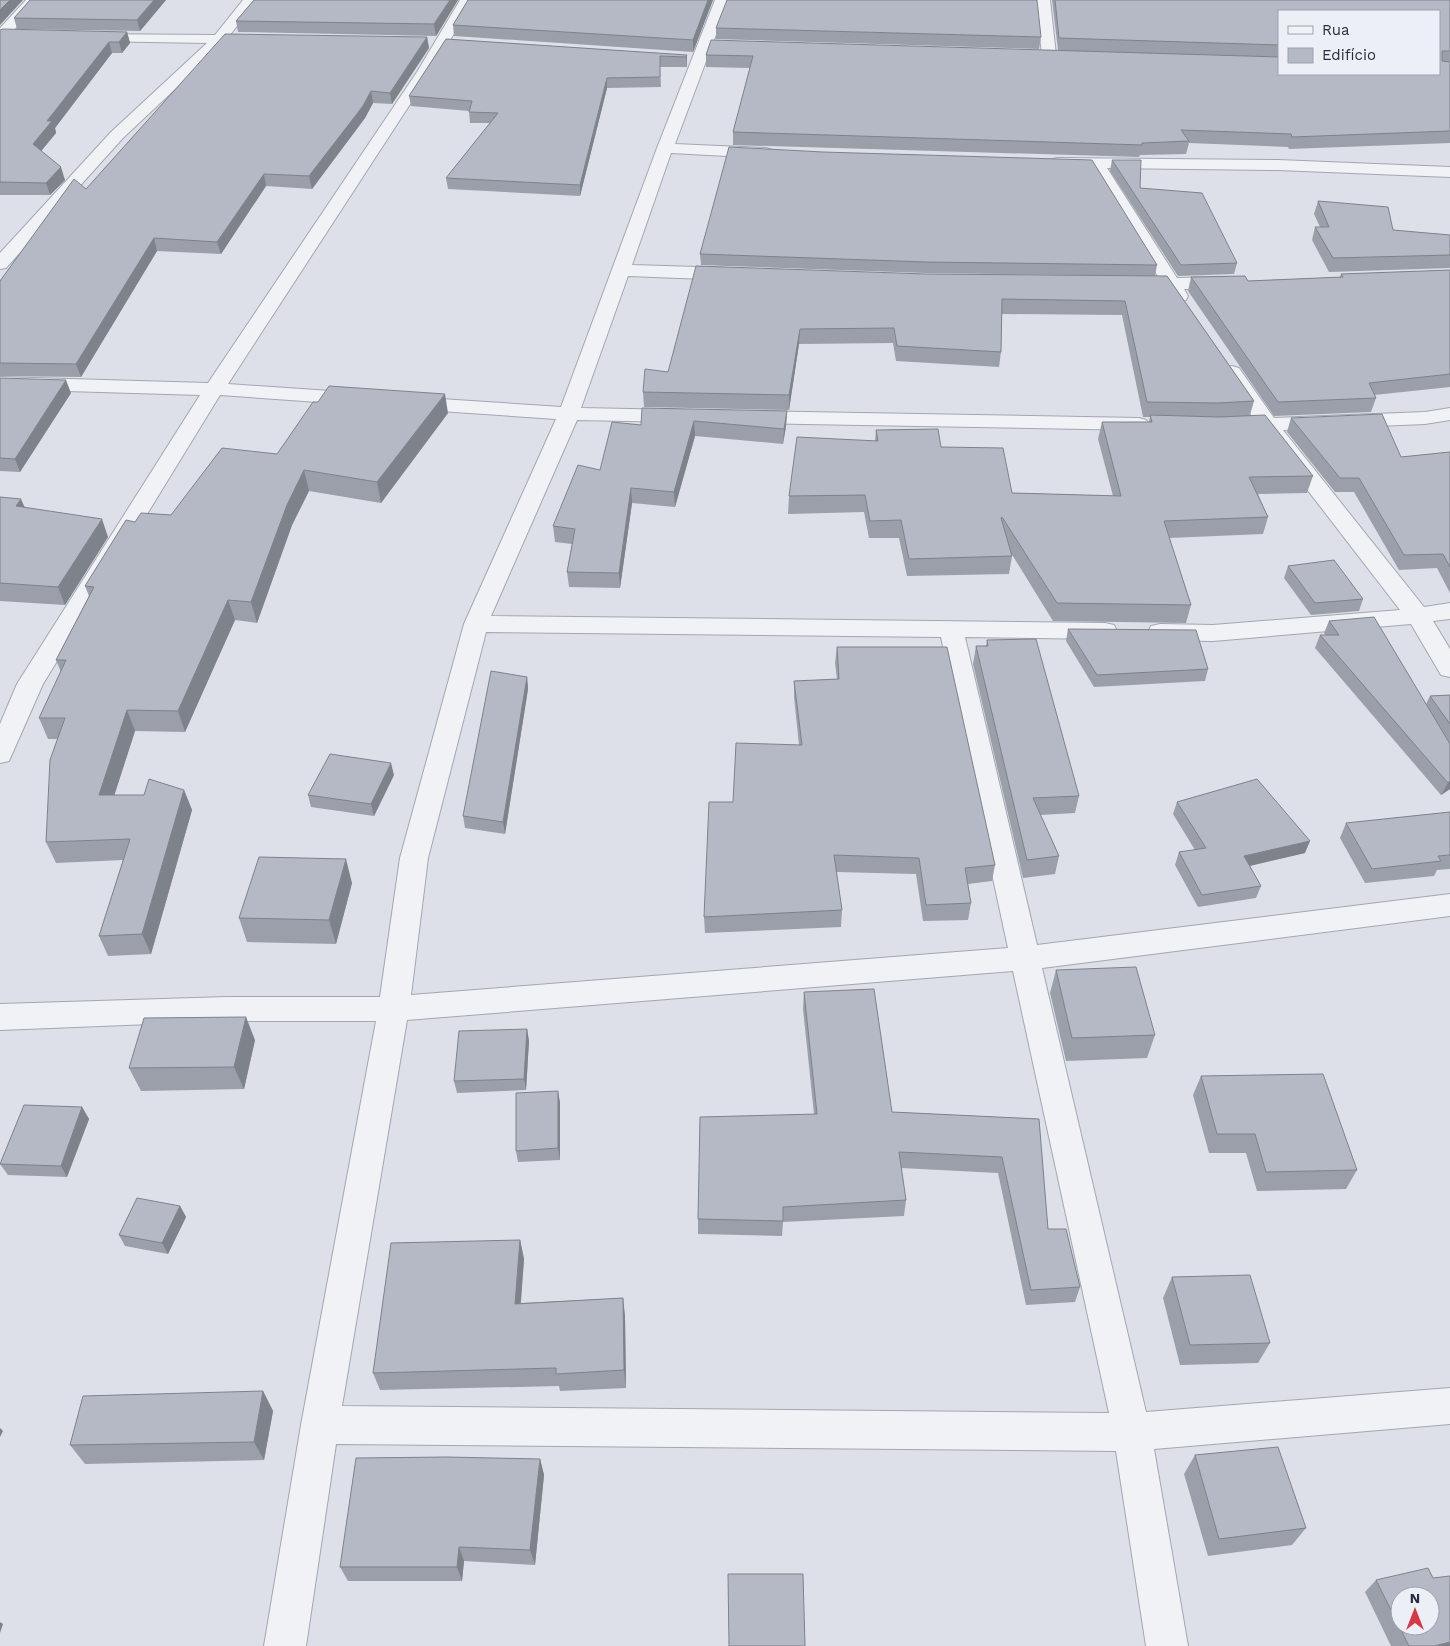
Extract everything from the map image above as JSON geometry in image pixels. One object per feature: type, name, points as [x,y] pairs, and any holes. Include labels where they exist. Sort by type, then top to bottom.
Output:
[{"type":"street","points":[[1,36],[34,0]]},
{"type":"street","points":[[0,264],[117,135],[219,40],[250,0]]},
{"type":"street","points":[[0,754],[30,684],[214,389],[332,214],[424,72],[467,0]]},
{"type":"street","points":[[285,1646],[320,1425],[394,1009],[414,858],[476,624],[570,414],[665,148],[722,0]]},
{"type":"street","points":[[1043,0],[1044,55],[1068,56]]},
{"type":"street","points":[[1,36],[22,35]]},
{"type":"street","points":[[82,37],[267,40]]},
{"type":"street","points":[[665,148],[784,154]]},
{"type":"street","points":[[1040,162],[1278,165],[1450,172]]},
{"type":"street","points":[[1096,164],[1193,316]]},
{"type":"street","points":[[622,270],[749,274]]},
{"type":"street","points":[[1122,284],[1240,282]]},
{"type":"street","points":[[1220,355],[1268,425],[1418,616],[1450,669]]},
{"type":"street","points":[[0,383],[214,389],[570,414],[696,416]]},
{"type":"street","points":[[1214,426],[1424,418],[1450,414]]},
{"type":"street","points":[[725,417],[1156,424]]},
{"type":"street","points":[[476,624],[1213,633],[1418,616],[1450,611]]},
{"type":"street","points":[[951,629],[1132,1432],[1167,1646]]},
{"type":"street","points":[[0,1016],[227,1009],[394,1009],[1026,958],[1450,904]]},
{"type":"street","points":[[320,1425],[1132,1432],[1450,1406]]},
{"type":"building","points":[[0,0],[10,0],[0,10]]},
{"type":"building","points":[[30,0],[154,0],[137,20],[14,18]]},
{"type":"building","points":[[254,0],[450,0],[434,24],[236,21]]},
{"type":"building","points":[[468,0],[708,0],[693,40],[453,25]]},
{"type":"building","points":[[727,0],[1037,0],[1041,37],[716,28]]},
{"type":"building","points":[[1055,0],[1450,0],[1450,51],[1442,51],[1442,61],[1450,62],[1450,131],[1292,137],[1291,134],[1181,130],[1189,141],[1142,143],[1142,145],[733,132],[753,56],[706,55],[711,40],[1278,57],[1278,75],[1440,75],[1440,10],[1278,10],[1278,45],[1059,38]]},
{"type":"building","points":[[0,30],[127,32],[119,42],[109,42],[47,121],[52,121],[33,144],[61,167],[46,183],[0,182]]},
{"type":"building","points":[[225,34],[427,37],[390,93],[371,91],[363,106],[309,176],[264,174],[217,242],[154,238],[76,364],[0,363],[0,281],[74,179],[86,189]]},
{"type":"building","points":[[446,39],[687,55],[686,57],[660,56],[660,77],[607,78],[580,185],[446,178],[498,113],[469,112],[472,101],[409,96]]},
{"type":"building","points":[[729,147],[823,152],[1092,160],[1157,265],[926,262],[700,254]]},
{"type":"building","points":[[1112,160],[1141,160],[1140,188],[1202,193],[1237,263],[1181,265]]},
{"type":"building","points":[[1318,201],[1388,207],[1393,230],[1450,235],[1450,255],[1333,258],[1315,227],[1329,227]]},
{"type":"building","points":[[696,266],[926,274],[1167,276],[1254,401],[1218,403],[1147,402],[1125,301],[1002,299],[1001,352],[897,346],[894,328],[800,329],[789,395],[643,392],[645,369],[668,372]]},
{"type":"building","points":[[1450,270],[1450,374],[1369,383],[1376,398],[1278,402],[1191,277],[1245,276],[1248,281],[1343,277],[1341,274]]},
{"type":"building","points":[[0,378],[66,380],[15,459],[0,458]]},
{"type":"building","points":[[329,386],[445,394],[377,482],[304,470],[287,505],[251,602],[228,600],[178,711],[127,710],[99,795],[144,795],[149,779],[184,790],[142,934],[99,936],[130,839],[46,842],[50,760],[65,718],[39,718],[66,660],[56,660],[94,587],[85,586],[126,520],[135,522],[141,513],[171,515],[222,448],[277,454],[313,402],[318,402]]},
{"type":"building","points":[[642,408],[787,411],[784,429],[694,421],[674,492],[631,488],[619,573],[567,572],[575,529],[553,526],[578,465],[600,470],[612,422],[641,425]]},
{"type":"building","points":[[1382,414],[1401,457],[1450,452],[1450,567],[1443,554],[1404,555],[1359,478],[1340,478],[1291,418]]},
{"type":"building","points":[[1150,415],[1219,417],[1265,415],[1313,476],[1249,477],[1268,517],[1164,521],[1191,605],[1057,603],[1002,517],[1012,556],[909,559],[901,520],[870,521],[865,495],[789,496],[797,437],[878,441],[876,430],[938,429],[941,447],[1003,448],[1012,493],[1121,496],[1102,422],[1152,422]]},
{"type":"building","points":[[0,497],[21,499],[16,506],[102,519],[58,587],[0,583]]},
{"type":"building","points":[[1334,560],[1363,599],[1315,603],[1288,566]]},
{"type":"building","points":[[1374,617],[1450,744],[1450,781],[1448,783],[1320,635],[1339,635],[1329,621]]},
{"type":"building","points":[[1068,629],[1196,630],[1208,669],[1097,675]]},
{"type":"building","points":[[1036,639],[1079,796],[1033,798],[1059,856],[1027,860],[976,646],[988,646],[987,640]]},
{"type":"building","points":[[837,647],[947,647],[995,865],[965,868],[971,903],[926,905],[919,858],[834,855],[842,910],[704,917],[709,802],[733,802],[736,743],[802,745],[794,681],[839,679]]},
{"type":"building","points":[[491,671],[527,677],[503,822],[463,816]]},
{"type":"building","points":[[1450,695],[1450,724],[1430,696]]},
{"type":"building","points":[[330,754],[391,763],[371,804],[308,795]]},
{"type":"building","points":[[1257,779],[1310,841],[1244,856],[1261,886],[1202,895],[1179,852],[1206,848],[1177,802]]},
{"type":"building","points":[[1450,812],[1450,855],[1438,856],[1441,861],[1372,869],[1346,823]]},
{"type":"building","points":[[259,857],[346,859],[329,920],[239,918]]},
{"type":"building","points":[[1136,967],[1155,1035],[1072,1038],[1056,970]]},
{"type":"building","points":[[874,989],[892,1112],[1039,1119],[1048,1229],[1066,1229],[1080,1287],[1031,1290],[1002,1157],[899,1152],[906,1200],[783,1207],[783,1221],[698,1219],[700,1117],[817,1114],[804,992]]},
{"type":"building","points":[[246,1017],[234,1067],[129,1068],[144,1018]]},
{"type":"building","points":[[527,1029],[524,1079],[454,1081],[459,1031]]},
{"type":"building","points":[[1323,1074],[1357,1170],[1266,1172],[1255,1134],[1217,1134],[1201,1076]]},
{"type":"building","points":[[558,1091],[558,1148],[516,1151],[516,1093]]},
{"type":"building","points":[[24,1105],[82,1107],[61,1166],[0,1164]]},
{"type":"building","points":[[137,1198],[180,1206],[162,1243],[119,1235]]},
{"type":"building","points":[[520,1240],[515,1304],[623,1298],[624,1370],[556,1374],[556,1368],[373,1373],[391,1243]]},
{"type":"building","points":[[1250,1275],[1270,1343],[1190,1345],[1172,1277]]},
{"type":"building","points":[[263,1391],[254,1442],[70,1445],[83,1396]]},
{"type":"building","points":[[1278,1447],[1306,1528],[1219,1539],[1195,1455]]},
{"type":"building","points":[[356,1458],[540,1459],[530,1550],[459,1547],[457,1567],[340,1567]]},
{"type":"building","points":[[1428,1568],[1433,1578],[1450,1576],[1450,1642],[1434,1646],[1409,1646],[1404,1636],[1440,1636],[1440,1586],[1390,1586],[1390,1608],[1376,1580]]},
{"type":"building","points":[[728,1574],[803,1574],[805,1646],[729,1646]]}]
